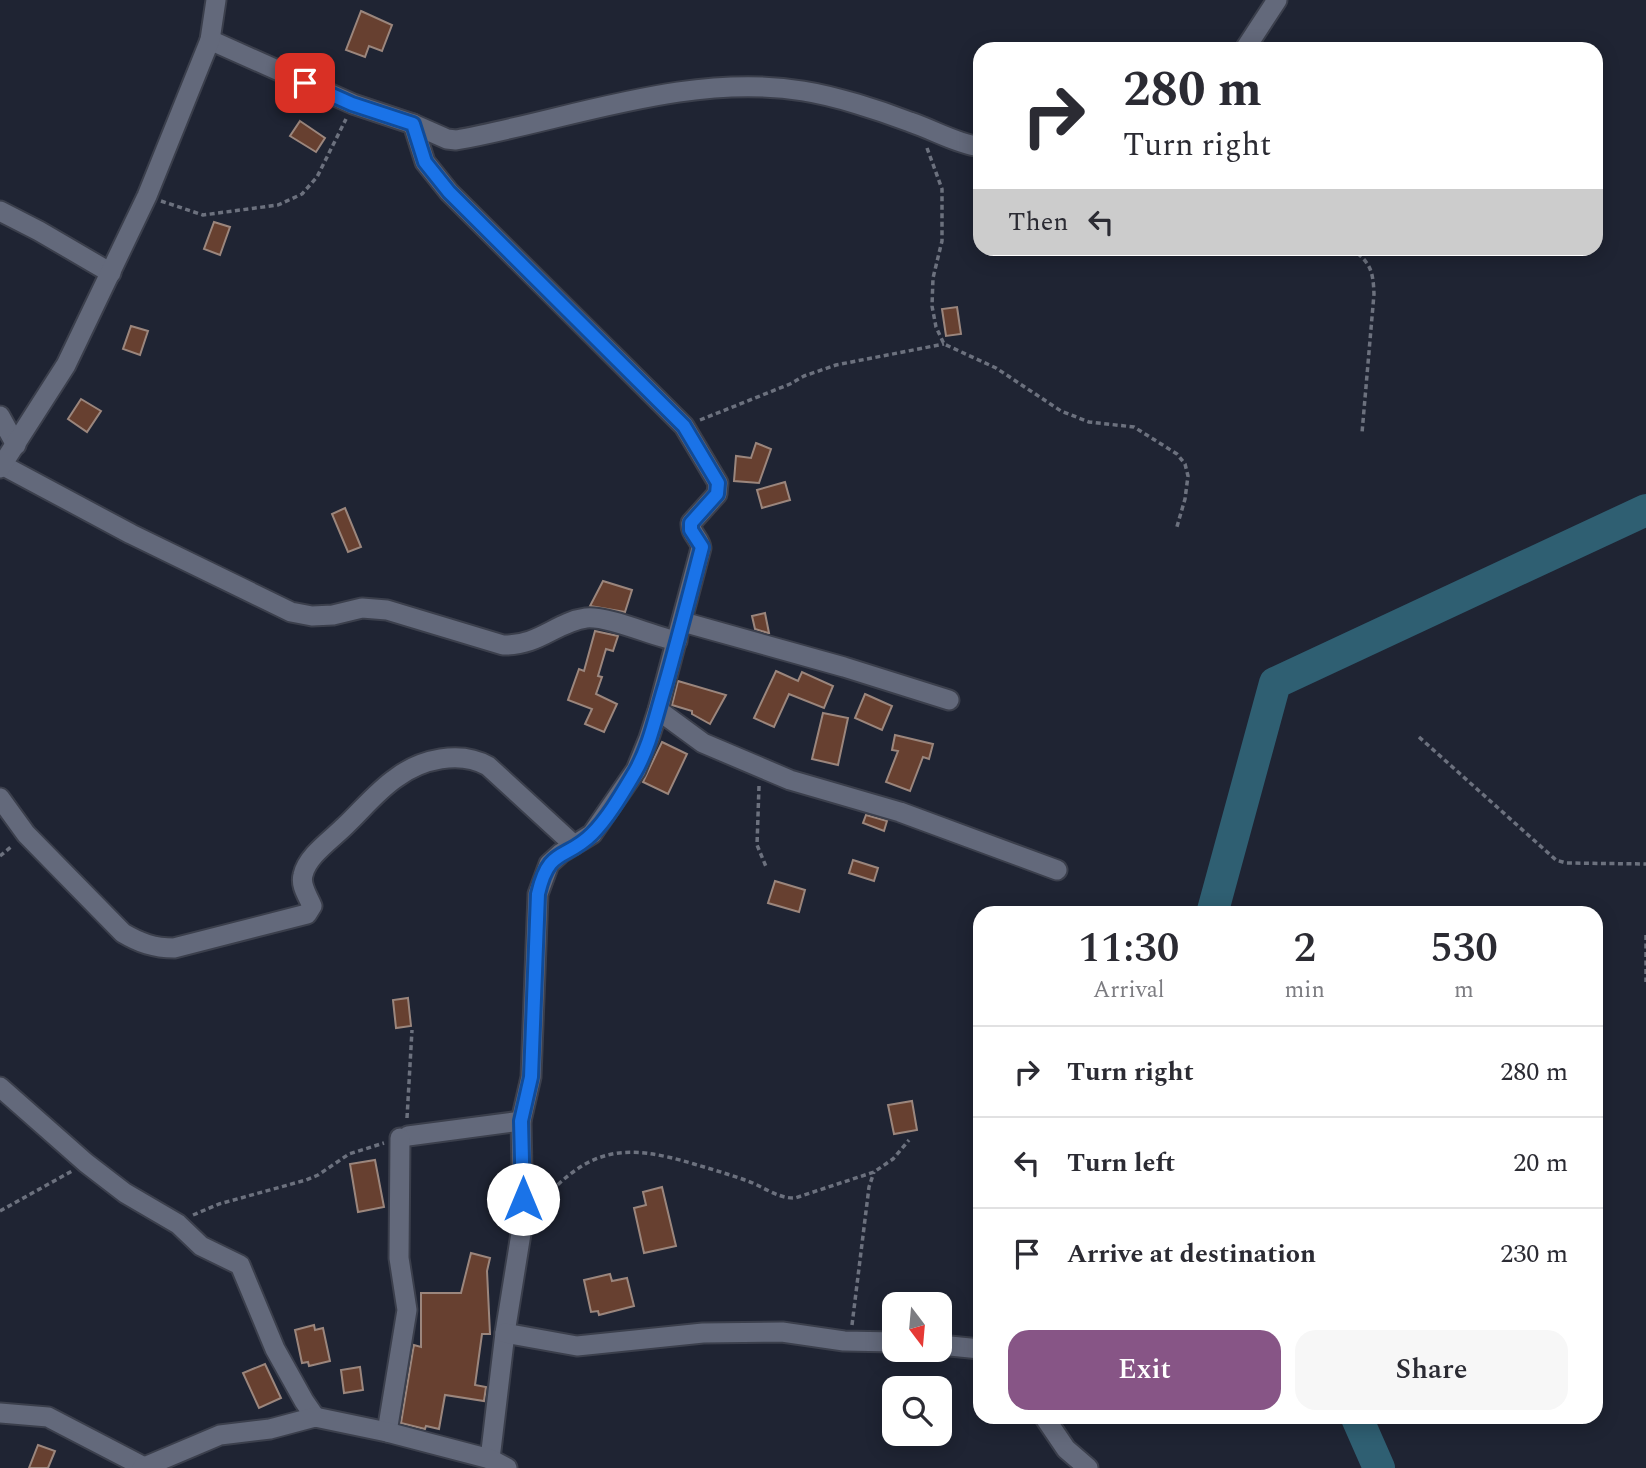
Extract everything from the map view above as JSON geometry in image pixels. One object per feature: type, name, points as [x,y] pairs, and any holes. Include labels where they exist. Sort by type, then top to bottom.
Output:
[{"type":"street","points":[[216,0],[210,40],[147,196],[66,365],[1,466],[131,534],[291,612],[312,617],[362,608],[387,610],[503,645],[517,646],[532,642],[573,622],[596,618],[657,637],[680,632],[845,667],[950,700]]},
{"type":"street","points":[[1250,42],[1277,0]]},
{"type":"street","points":[[210,40],[352,104],[456,141],[650,98],[705,88],[745,85],[804,91],[911,122],[946,138],[973,145]]},
{"type":"street","points":[[0,1413],[48,1417],[147,1468],[220,1435],[271,1429],[315,1417],[387,1432],[498,1464],[505,1333],[523,1221],[521,1121],[531,1077],[538,894],[549,864],[585,840],[599,826],[636,770],[658,710],[702,547],[691,530],[691,523],[717,494],[719,488],[717,479],[684,426],[449,192],[425,162],[413,124]]},
{"type":"street","points":[[0,211],[111,273]]},
{"type":"street","points":[[0,416],[16,444]]},
{"type":"street","points":[[658,710],[703,743],[759,768],[951,829],[1057,870]]},
{"type":"street","points":[[0,798],[26,834],[122,933],[139,943],[156,948],[174,948],[307,914],[313,906],[302,879],[314,856],[396,777],[426,762],[461,757],[475,758],[488,765],[574,845]]},
{"type":"street","points":[[0,1087],[86,1163],[125,1193],[178,1224],[201,1245],[236,1261],[243,1268],[275,1349],[315,1417]]},
{"type":"street","points":[[387,1432],[407,1310],[399,1258],[404,1137],[521,1121]]},
{"type":"street","points":[[505,1333],[577,1346],[703,1333],[782,1332],[844,1341],[882,1342]]},
{"type":"street","points":[[952,1346],[973,1348]]},
{"type":"street","points":[[1049,1424],[1066,1449],[1088,1468]]},
{"type":"path","points":[[147,196],[203,215],[278,205],[302,194],[317,177],[352,104]]},
{"type":"path","points":[[927,146],[942,189],[942,242],[933,278],[932,306],[936,327],[944,344]]},
{"type":"path","points":[[1362,256],[1373,272],[1374,294],[1362,433]]},
{"type":"path","points":[[684,426],[836,365],[944,344],[996,368],[1061,411],[1089,422],[1134,427],[1177,454],[1185,464],[1188,476],[1176,530]]},
{"type":"path","points":[[1419,737],[1556,860],[1566,863],[1646,864]]},
{"type":"path","points":[[759,768],[757,845],[767,869]]},
{"type":"path","points":[[1646,935],[1646,982]]},
{"type":"path","points":[[178,1224],[208,1208],[306,1180],[349,1154],[404,1137],[412,1030]]},
{"type":"path","points":[[523,1221],[572,1171],[591,1160],[624,1151],[649,1152],[676,1159],[746,1180],[791,1198],[874,1172],[893,1158],[909,1140]]},
{"type":"path","points":[[0,1211],[86,1163]]},
{"type":"path","points":[[844,1341],[854,1320],[869,1188],[874,1172]]},
{"type":"building","points":[[361,11],[392,25],[382,51],[369,46],[365,57],[346,50]]},
{"type":"building","points":[[300,121],[325,138],[316,152],[290,136]]},
{"type":"building","points":[[214,222],[230,227],[220,255],[204,249]]},
{"type":"building","points":[[957,307],[961,334],[946,336],[942,309]]},
{"type":"building","points":[[131,326],[148,331],[140,355],[123,349]]},
{"type":"building","points":[[81,399],[101,411],[87,432],[68,419]]},
{"type":"building","points":[[756,443],[771,449],[759,483],[734,481],[736,456],[751,458]]},
{"type":"building","points":[[785,482],[790,500],[762,508],[757,490]]},
{"type":"building","points":[[345,508],[361,547],[348,552],[332,514]]},
{"type":"building","points":[[603,581],[632,590],[625,612],[590,606]]},
{"type":"building","points":[[765,613],[769,633],[755,629],[752,616]]},
{"type":"building","points":[[595,631],[618,636],[613,651],[606,649],[598,676],[602,677],[596,694],[617,704],[604,732],[585,724],[592,709],[568,700],[579,669],[584,671]]},
{"type":"building","points":[[776,671],[798,681],[802,672],[833,686],[824,708],[789,694],[774,727],[754,718]]},
{"type":"building","points":[[678,681],[726,695],[710,724],[692,714],[692,711],[672,705]]},
{"type":"building","points":[[865,694],[892,706],[882,730],[855,718]]},
{"type":"building","points":[[823,713],[848,718],[838,765],[812,759]]},
{"type":"building","points":[[895,735],[933,744],[929,759],[923,757],[910,791],[886,782],[898,751],[892,750]]},
{"type":"building","points":[[662,742],[687,754],[668,794],[643,782]]},
{"type":"building","points":[[866,815],[887,821],[884,831],[863,823]]},
{"type":"building","points":[[853,860],[878,868],[874,881],[849,873]]},
{"type":"building","points":[[775,881],[805,890],[799,912],[768,903]]},
{"type":"building","points":[[408,998],[411,1026],[396,1028],[393,1000]]},
{"type":"building","points":[[912,1101],[917,1130],[894,1134],[888,1105]]},
{"type":"building","points":[[375,1160],[384,1207],[358,1212],[350,1164]]},
{"type":"building","points":[[662,1187],[676,1246],[644,1253],[634,1208],[646,1205],[643,1192]]},
{"type":"building","points":[[471,1253],[490,1258],[487,1271],[490,1334],[482,1334],[475,1385],[486,1387],[484,1401],[445,1395],[439,1429],[426,1426],[425,1429],[401,1423],[414,1345],[421,1347],[421,1293],[461,1293]]},
{"type":"building","points":[[610,1274],[612,1281],[627,1278],[634,1306],[599,1315],[598,1311],[591,1312],[584,1280]]},
{"type":"building","points":[[314,1325],[315,1330],[323,1328],[330,1361],[309,1366],[308,1362],[302,1363],[295,1330]]},
{"type":"building","points":[[265,1364],[281,1398],[259,1408],[243,1373]]},
{"type":"building","points":[[360,1367],[363,1390],[344,1393],[341,1370]]},
{"type":"building","points":[[38,1445],[55,1451],[48,1468],[29,1468]]},
{"type":"waterway","points":[[1214,906],[1275,683],[1646,510]]},
{"type":"waterway","points":[[1360,1424],[1379,1468]]},
{"type":"route","points":[[305,83],[352,104],[413,124],[425,162],[449,192],[684,426],[717,479],[719,488],[690,526],[702,547],[658,710],[636,770],[599,826],[585,840],[561,853],[549,864],[541,880],[538,894],[531,1077],[521,1121],[523,1199]]}]
